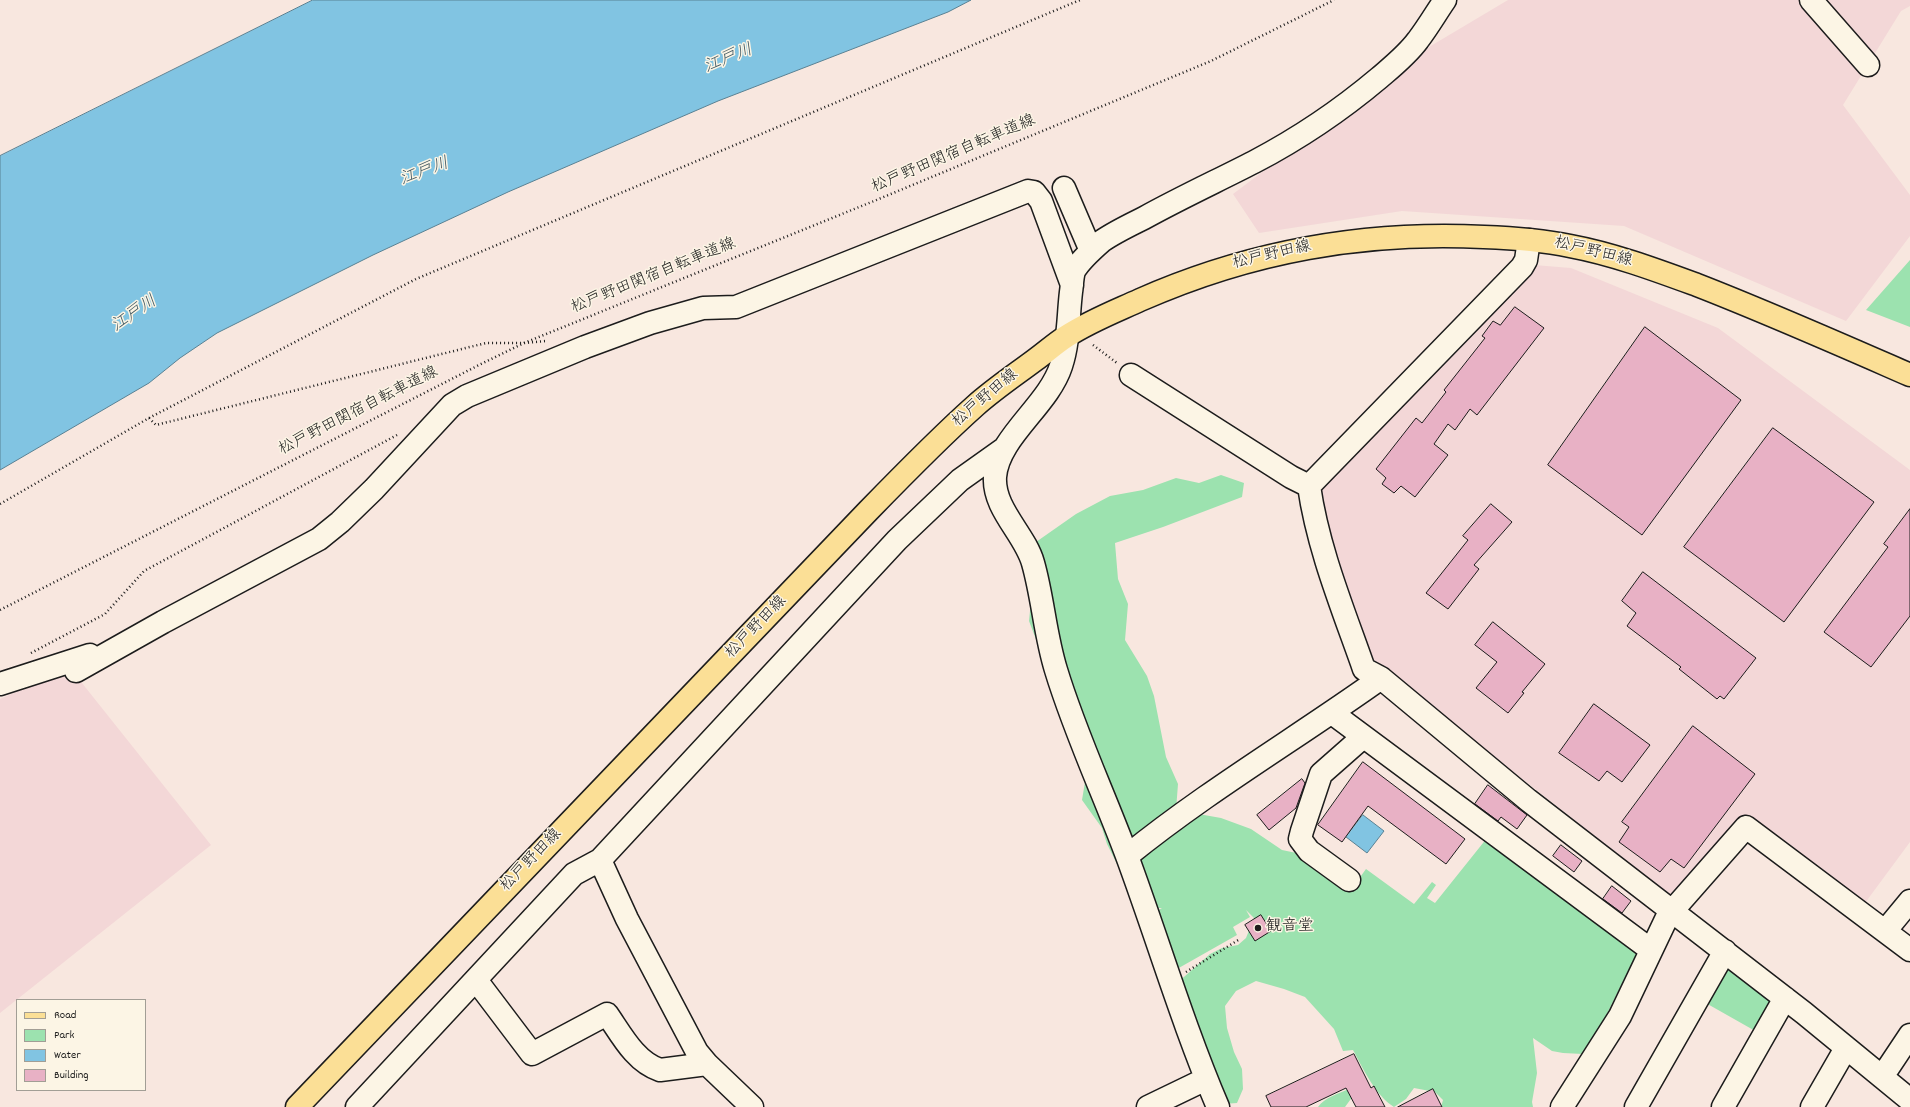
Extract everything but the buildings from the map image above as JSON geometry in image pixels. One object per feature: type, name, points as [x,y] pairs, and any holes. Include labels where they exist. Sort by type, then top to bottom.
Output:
[{"type":"main road","name":"松戸野田線","points":[[297,1107],[920,458],[976,405],[1068,335],[1112,313],[1167,289],[1236,264],[1288,251],[1337,242],[1395,236],[1448,235],[1529,240],[1571,246],[1653,269],[1746,304],[1910,375]]},
{"type":"street","points":[[357,1107],[574,874],[600,860],[897,540],[960,480],[1004,448],[1049,391],[1061,366],[1068,335],[1074,272],[1091,251],[1103,241],[1126,228],[1184,196],[1258,160],[1324,120],[1364,90],[1402,58],[1418,40],[1445,0]]},
{"type":"street","points":[[1811,0],[1868,65]]},
{"type":"street","points":[[1064,188],[1091,251]]},
{"type":"street","points":[[76,671],[319,539],[340,522],[374,489],[452,405],[492,385],[585,347],[650,323],[703,308],[736,307],[1028,191],[1034,192],[1041,201],[1072,285]]},
{"type":"street","points":[[1309,486],[1522,267],[1526,260],[1529,240]]},
{"type":"street","points":[[1131,375],[1291,477],[1309,486]]},
{"type":"street","points":[[1004,448],[997,467],[995,480],[998,497],[1012,524],[1030,551],[1041,594],[1048,639],[1057,673],[1127,856],[1170,981],[1206,1079],[1218,1107]]},
{"type":"street","points":[[1309,486],[1312,505],[1334,586],[1364,668],[1381,678],[1528,800],[1786,998],[1882,1077],[1903,1101]]},
{"type":"street","points":[[0,684],[95,653],[99,658]]},
{"type":"street","points":[[1127,856],[1159,830],[1381,678]]},
{"type":"street","points":[[1332,713],[1651,950]]},
{"type":"street","points":[[1349,880],[1309,851],[1300,839],[1322,774],[1364,737]]},
{"type":"street","points":[[1563,1107],[1620,1016],[1651,950],[1672,910],[1746,827],[1804,872],[1834,891],[1910,950]]},
{"type":"street","points":[[600,860],[627,919],[697,1052],[707,1064],[752,1107]]},
{"type":"street","points":[[1886,930],[1910,901]]},
{"type":"street","points":[[1636,1107],[1725,951]]},
{"type":"street","points":[[476,980],[532,1054],[607,1014],[637,1056],[653,1068],[660,1070],[707,1064]]},
{"type":"street","points":[[1723,1107],[1786,998]]},
{"type":"street","points":[[1882,1077],[1910,1035]]},
{"type":"street","points":[[1812,1107],[1846,1048]]},
{"type":"street","points":[[1148,1107],[1206,1079]]},
{"type":"path","points":[[0,504],[149,418],[416,279],[1080,0]]},
{"type":"path","name":"松戸野田関宿自転車道線","points":[[0,610],[478,364],[524,343],[874,201],[1211,61],[1334,0]]},
{"type":"path","points":[[149,418],[156,425],[486,343],[539,343],[554,340]]},
{"type":"path","points":[[1093,345],[1131,375]]},
{"type":"path","points":[[24,656],[105,614],[144,571],[403,432]]},
{"type":"path","points":[[1170,981],[1240,939]]},
{"type":"shaded area","points":[[1508,0],[1910,0],[1910,6],[1901,11],[1843,105],[1910,195],[1910,236],[1846,321],[1624,226],[1402,211],[1259,233],[1233,194],[1429,47]]},
{"type":"shaded area","points":[[1534,265],[1571,268],[1718,328],[1910,470],[1910,842],[1865,903],[1745,820],[1675,899],[1366,656],[1315,496]]},
{"type":"shaded area","points":[[70,668],[211,845],[0,1013],[0,699]]},
{"type":"green space","points":[[1910,260],[1910,327],[1866,310]]},
{"type":"green space","points":[[1221,475],[1244,483],[1242,497],[1163,527],[1115,543],[1118,579],[1128,604],[1125,640],[1147,676],[1154,696],[1166,757],[1178,784],[1176,810],[1221,818],[1251,829],[1282,850],[1306,855],[1353,887],[1366,869],[1414,904],[1432,882],[1436,885],[1427,898],[1435,903],[1487,838],[1638,951],[1606,1016],[1583,1054],[1552,1051],[1533,1038],[1537,1073],[1532,1102],[1533,1107],[1441,1107],[1443,1100],[1435,1092],[1414,1088],[1406,1099],[1394,1107],[1381,1096],[1366,1074],[1353,1050],[1343,1051],[1334,1029],[1305,997],[1256,981],[1236,991],[1225,1006],[1227,1028],[1234,1052],[1242,1069],[1243,1089],[1237,1103],[1223,1104],[1176,984],[1210,954],[1222,948],[1238,945],[1246,938],[1254,918],[1246,910],[1250,917],[1233,927],[1237,935],[1177,969],[1155,912],[1162,908],[1156,908],[1127,884],[1107,844],[1102,828],[1082,800],[1085,782],[1082,760],[1029,621],[1032,591],[1026,549],[1076,514],[1110,496],[1143,490],[1176,478],[1199,483]]},
{"type":"green space","points":[[1727,963],[1770,996],[1772,1005],[1757,1032],[1704,1002]]},
{"type":"green space","points":[[1349,1089],[1353,1096],[1345,1107],[1318,1107],[1328,1098]]},
{"type":"water","name":"江戸川","points":[[313,0],[971,0],[948,12],[718,101],[508,192],[373,255],[217,333],[180,358],[149,383],[0,470],[0,156]]},
{"type":"water","points":[[1363,815],[1384,831],[1367,853],[1346,837]]},
{"type":"place","name":"観音堂","points":[[1258,928]]}]
